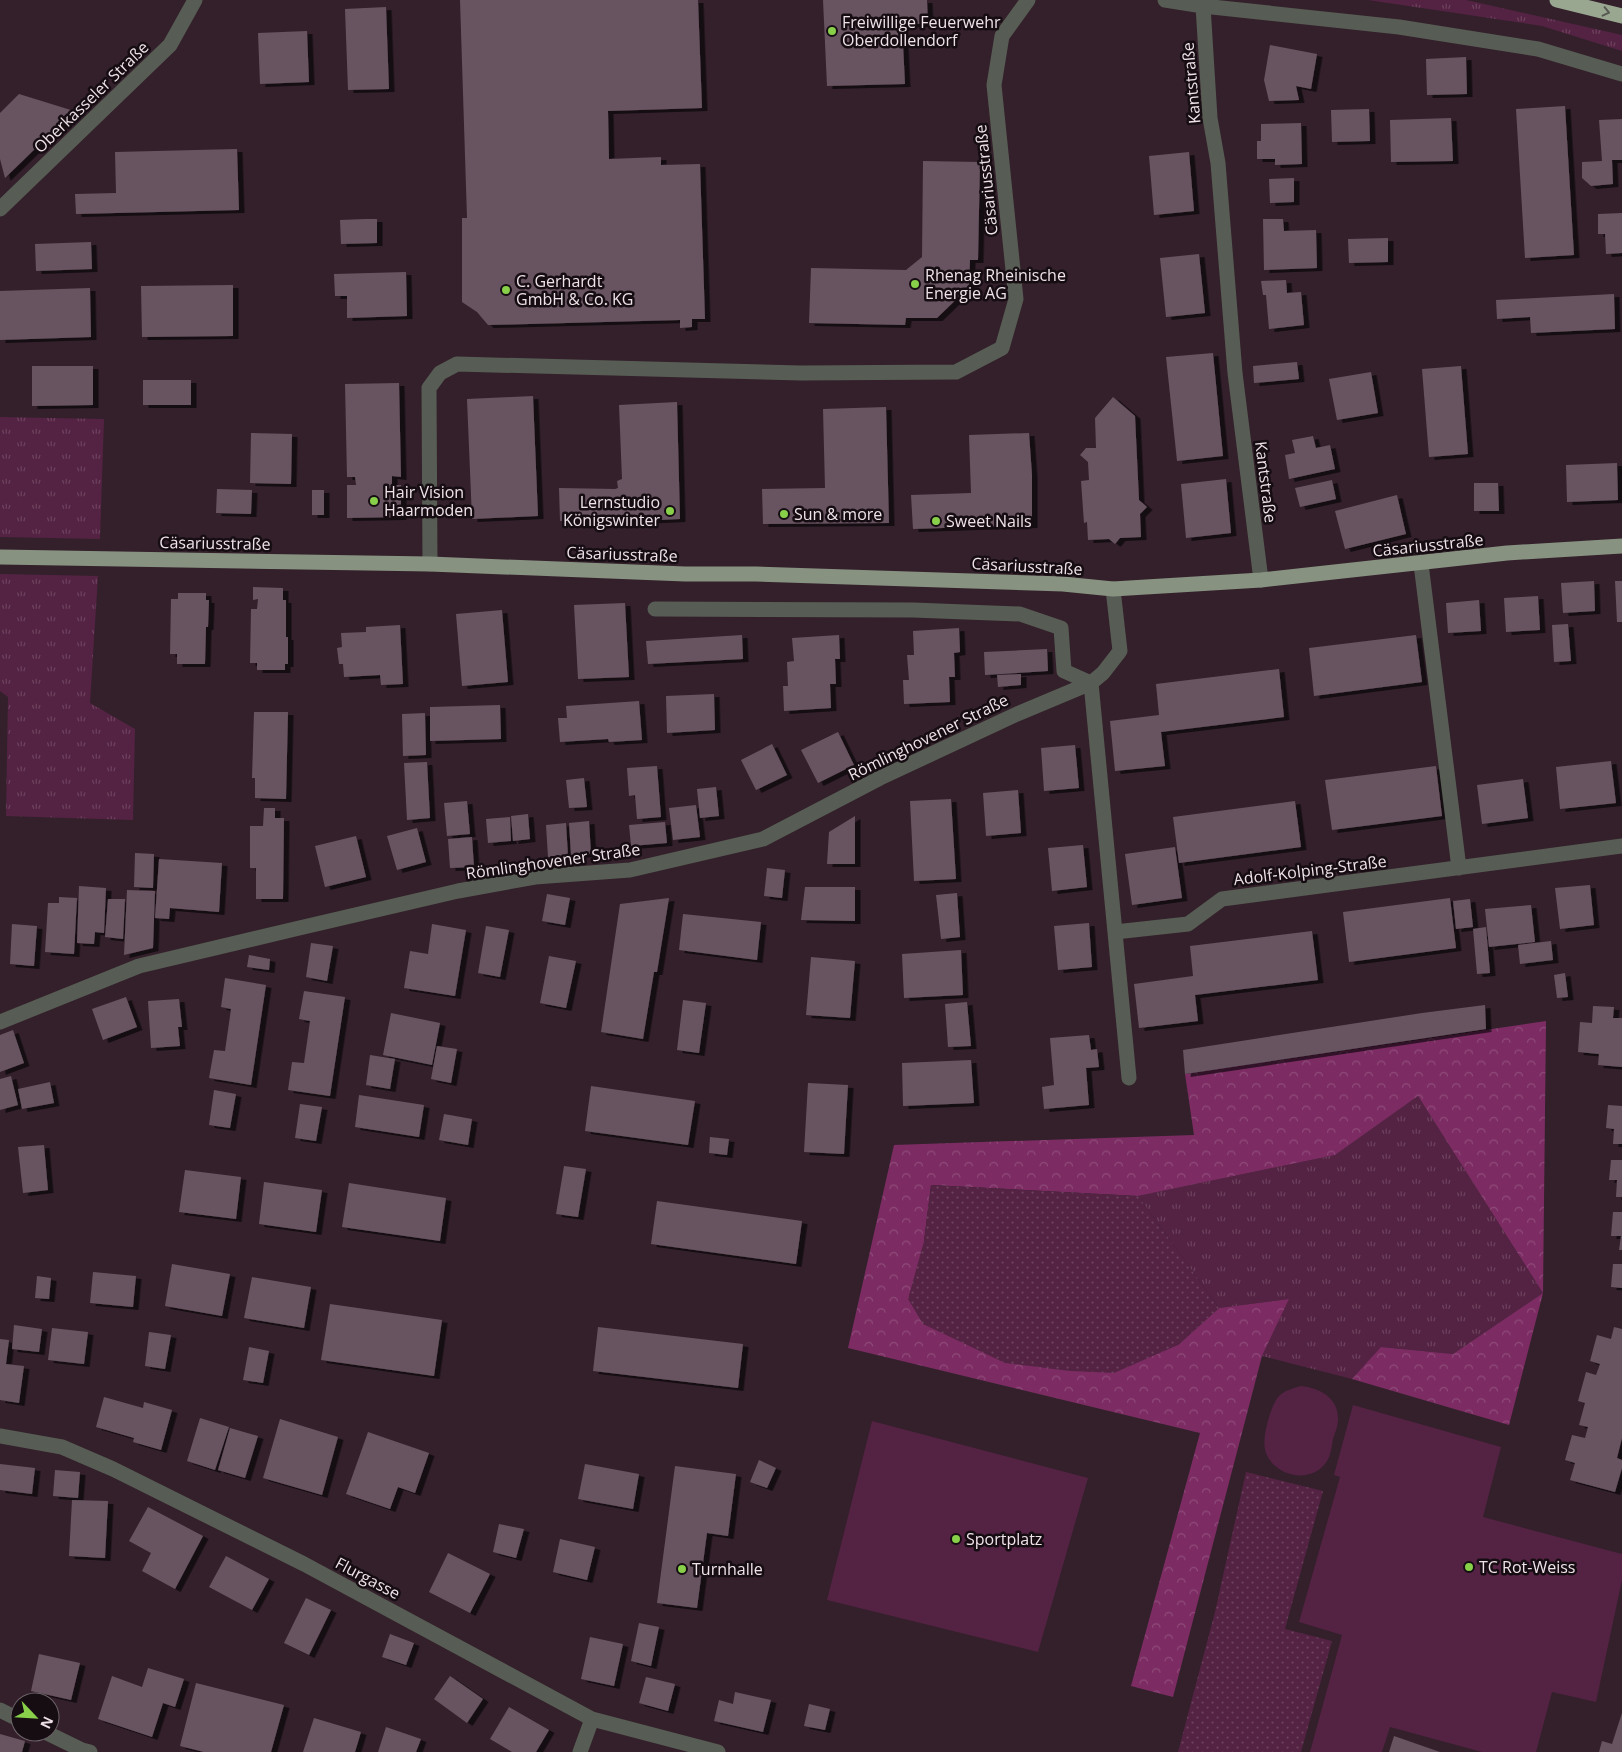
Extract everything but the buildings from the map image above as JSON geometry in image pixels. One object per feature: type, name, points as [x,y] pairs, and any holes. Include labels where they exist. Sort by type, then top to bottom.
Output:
[{"type":"highway","points":[[1557,0],[1622,16]]},
{"type":"main road","name":"Cäsariusstraße","points":[[0,557],[430,564],[675,574],[756,574],[1063,584],[1113,589],[1261,580],[1421,564],[1507,553],[1622,546]]},
{"type":"street","name":"Oberkasseler Straße","points":[[0,209],[170,44],[195,0]]},
{"type":"street","name":"Cäsariusstraße","points":[[430,564],[429,388],[440,373],[456,364],[801,373],[956,372],[1002,348],[1016,299],[994,85],[1002,36],[1028,0]]},
{"type":"street","points":[[1165,0],[1203,6],[1398,27],[1538,49],[1622,74]]},
{"type":"street","name":"Kantstraße","points":[[1203,6],[1210,118],[1218,163],[1235,373],[1261,580]]},
{"type":"street","points":[[1421,564],[1459,868]]},
{"type":"street","name":"Römlinghovener Straße","points":[[0,1022],[139,966],[458,891],[535,877],[630,870],[762,839],[880,778],[1017,714],[1091,683],[1120,651],[1113,589]]},
{"type":"street","points":[[655,609],[914,610],[1020,614],[1062,628],[1064,671],[1091,683],[1129,1078]]},
{"type":"street","name":"Adolf-Kolping-Straße","points":[[1115,932],[1188,924],[1222,899],[1622,846]]},
{"type":"street","name":"Flurgasse","points":[[0,1436],[62,1447],[113,1469],[304,1564],[592,1719],[718,1752]]},
{"type":"street","points":[[580,1752],[592,1719]]},
{"type":"street","points":[[60,1739],[84,1751]]},
{"type":"green space","points":[[1368,0],[1466,0],[1622,35],[1622,51],[1542,26]]},
{"type":"green space","points":[[0,417],[104,419],[100,539],[0,537]]},
{"type":"green space","points":[[0,574],[98,576],[90,703],[135,729],[133,820],[6,816],[8,697],[0,691]]},
{"type":"green space","points":[[1546,1021],[1543,1293],[1418,1096],[1335,1155],[1138,1196],[931,1185],[924,1241],[1178,1345],[1219,1308],[1289,1299],[1262,1356],[1173,1697],[1131,1686],[1200,1433],[848,1348],[894,1145],[1194,1135],[1185,1074]]},
{"type":"green space","points":[[1418,1096],[1543,1293],[1453,1354],[1382,1347],[1352,1379],[1262,1356],[1289,1299],[1219,1308],[1138,1196],[1335,1155]]},
{"type":"green space","points":[[931,1185],[1138,1196],[1219,1308],[1178,1345],[1114,1373],[1070,1371],[1005,1363],[923,1324],[908,1299],[924,1241]]},
{"type":"green space","points":[[1543,1293],[1509,1425],[1352,1379],[1381,1347],[1453,1354]]},
{"type":"green space","points":[[1301,1386],[1315,1389],[1332,1400],[1338,1420],[1327,1461],[1316,1472],[1294,1475],[1280,1470],[1274,1465],[1265,1451],[1264,1444],[1273,1405],[1280,1395],[1290,1389]]},
{"type":"green space","name":"TC Rot-Weiss","points":[[1353,1405],[1501,1447],[1483,1517],[1622,1554],[1622,1580],[1596,1702],[1552,1692],[1536,1752],[1482,1752],[1390,1727],[1382,1752],[1310,1752],[1342,1635],[1299,1622],[1340,1477],[1334,1475]]},
{"type":"green space","name":"Sportplatz","points":[[872,1421],[1088,1478],[1038,1652],[827,1600]]},
{"type":"green space","points":[[1246,1472],[1323,1491],[1285,1629],[1332,1641],[1301,1752],[1178,1752],[1215,1612]]},
{"type":"place","name":"Freiwillige Feuerwehr Oberdollendorf","points":[[832,31]]},
{"type":"place","name":"Rhenag Rheinische Energie AG","points":[[915,284]]},
{"type":"place","name":"C. Gerhardt GmbH & Co. KG","points":[[506,290]]},
{"type":"place","name":"Hair Vision Haarmoden","points":[[374,501]]},
{"type":"place","name":"Lernstudio Königswinter","points":[[670,511]]},
{"type":"place","name":"Sun & more","points":[[784,514]]},
{"type":"place","name":"Sweet Nails","points":[[936,521]]},
{"type":"place","name":"Sportplatz","points":[[956,1539]]},
{"type":"place","name":"TC Rot-Weiss","points":[[1469,1567]]},
{"type":"place","name":"Turnhalle","points":[[682,1569]]}]
